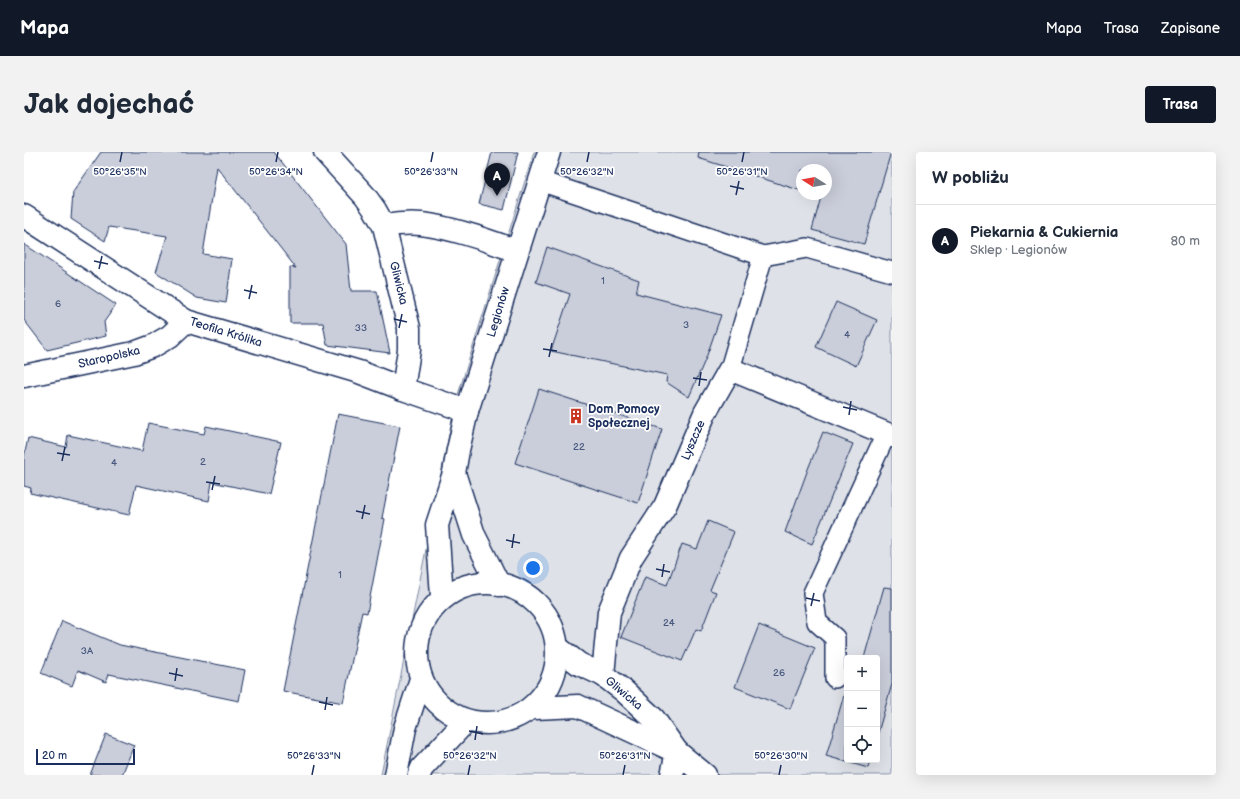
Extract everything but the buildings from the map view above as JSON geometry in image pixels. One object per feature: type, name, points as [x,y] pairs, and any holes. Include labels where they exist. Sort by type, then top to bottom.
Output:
[{"type":"street","name":"Gliwicka","points":[[325,152],[365,196],[376,210],[384,226],[409,328],[409,350],[403,389]]},
{"type":"street","name":"Legionów","points":[[442,596],[437,525],[454,473],[468,411],[549,152]]},
{"type":"street","name":"Teofila Królika","points":[[24,216],[186,321],[359,372],[403,389]]},
{"type":"street","points":[[384,226],[420,224],[476,237],[517,251]]},
{"type":"street","name":"Staropolska","points":[[24,376],[134,353],[153,346],[170,336],[186,321]]},
{"type":"street","points":[[730,369],[889,435]]},
{"type":"street","name":"Lyszcze","points":[[603,675],[609,612],[631,558],[664,506],[704,412],[730,369]]},
{"type":"street","points":[[403,389],[468,411]]},
{"type":"street","name":"Legionów","points":[[454,473],[474,535],[499,585]]},
{"type":"street","points":[[396,775],[405,728],[421,679],[417,646],[426,617],[442,596],[462,585],[499,585],[522,593],[540,606],[552,626],[558,648],[551,679],[535,708],[520,716],[494,724],[466,721],[438,706],[421,679]]},
{"type":"street","name":"Gliwicka","points":[[558,648],[579,664],[603,675],[624,691],[654,719],[677,752]]},
{"type":"street","name":"Gliwicka","points":[[535,708],[578,706],[677,752],[705,775]]},
{"type":"street","points":[[419,775],[422,768],[466,721]]},
{"type":"street","points":[[672,775],[677,752]]},
{"type":"lane","points":[[540,181],[763,256],[807,248],[892,272]]},
{"type":"lane","points":[[730,369],[763,256]]},
{"type":"lane","points":[[835,678],[835,638],[817,622],[813,594],[889,435]]},
{"type":"shaded area","points":[[534,152],[892,152],[892,775],[381,775],[455,404]]},
{"type":"place","name":"Piekarnia & Cukiernia","points":[[497,196]]},
{"type":"place","name":"Dom Pomocy Społecznej","points":[[576,416]]}]
